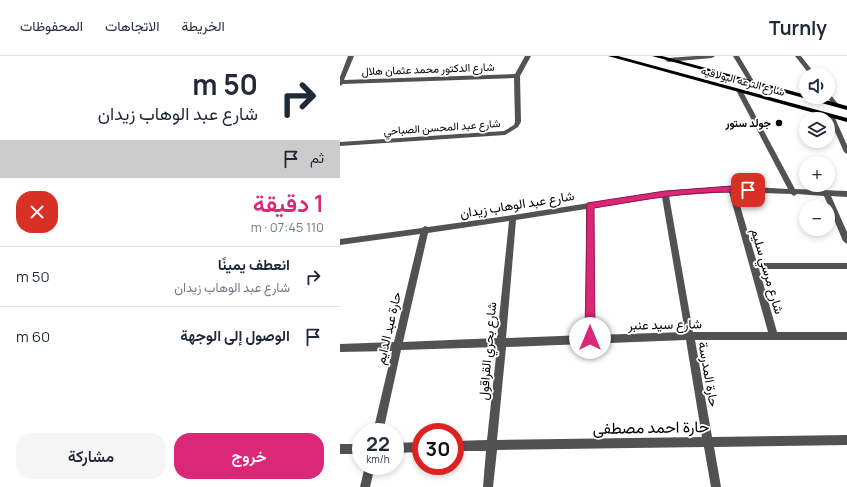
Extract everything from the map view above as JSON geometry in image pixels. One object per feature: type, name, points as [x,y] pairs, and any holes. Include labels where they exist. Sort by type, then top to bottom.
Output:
[{"type":"main road","name":"شارع الترعه البولاقيه","points":[[611,56],[816,112]]},
{"type":"main road","name":"شارع الترعه البولاقيه","points":[[655,56],[847,108]]},
{"type":"main road","name":"شارع الترعه البولاقيه","points":[[835,117],[847,120]]},
{"type":"street","points":[[340,82],[351,56]]},
{"type":"street","points":[[517,76],[528,56]]},
{"type":"street","points":[[668,60],[712,56]]},
{"type":"street","points":[[736,56],[752,83]]},
{"type":"street","points":[[798,56],[807,68]]},
{"type":"street","name":"شارع الدكتور محمد عثمان هلال","points":[[340,82],[517,76]]},
{"type":"street","name":"شارع عبد المحسن الصباحي","points":[[340,144],[505,133],[516,126],[518,122],[517,76]]},
{"type":"street","points":[[740,92],[794,193]]},
{"type":"street","points":[[835,125],[847,152]]},
{"type":"street","name":"شارع عبد الوهاب زيدان","points":[[340,242],[513,218],[665,194],[732,188],[794,193],[847,194]]},
{"type":"street","name":"شارع مرسي سليم","points":[[732,188],[774,336]]},
{"type":"street","name":"حارة المدرسة","points":[[665,194],[688,336],[716,487]]},
{"type":"street","points":[[827,194],[847,241]]},
{"type":"street","points":[[590,205],[590,338]]},
{"type":"street","name":"شارع بحري القراقول","points":[[488,487],[513,218]]},
{"type":"street","name":"حارة عبد الدايم","points":[[380,423],[425,229]]},
{"type":"street","points":[[754,266],[847,266]]},
{"type":"street","name":"شارع سيد عنبر","points":[[340,348],[590,338],[688,336],[847,336]]},
{"type":"street","name":"حارة احمد مصطفى","points":[[464,446],[847,440]]},
{"type":"street","points":[[340,449],[352,448]]},
{"type":"street","points":[[365,487],[368,475]]},
{"type":"place","name":"جولد ستور","points":[[779,123]]},
{"type":"route","points":[[590,338],[590,205],[665,194],[732,188],[748,190]]}]
